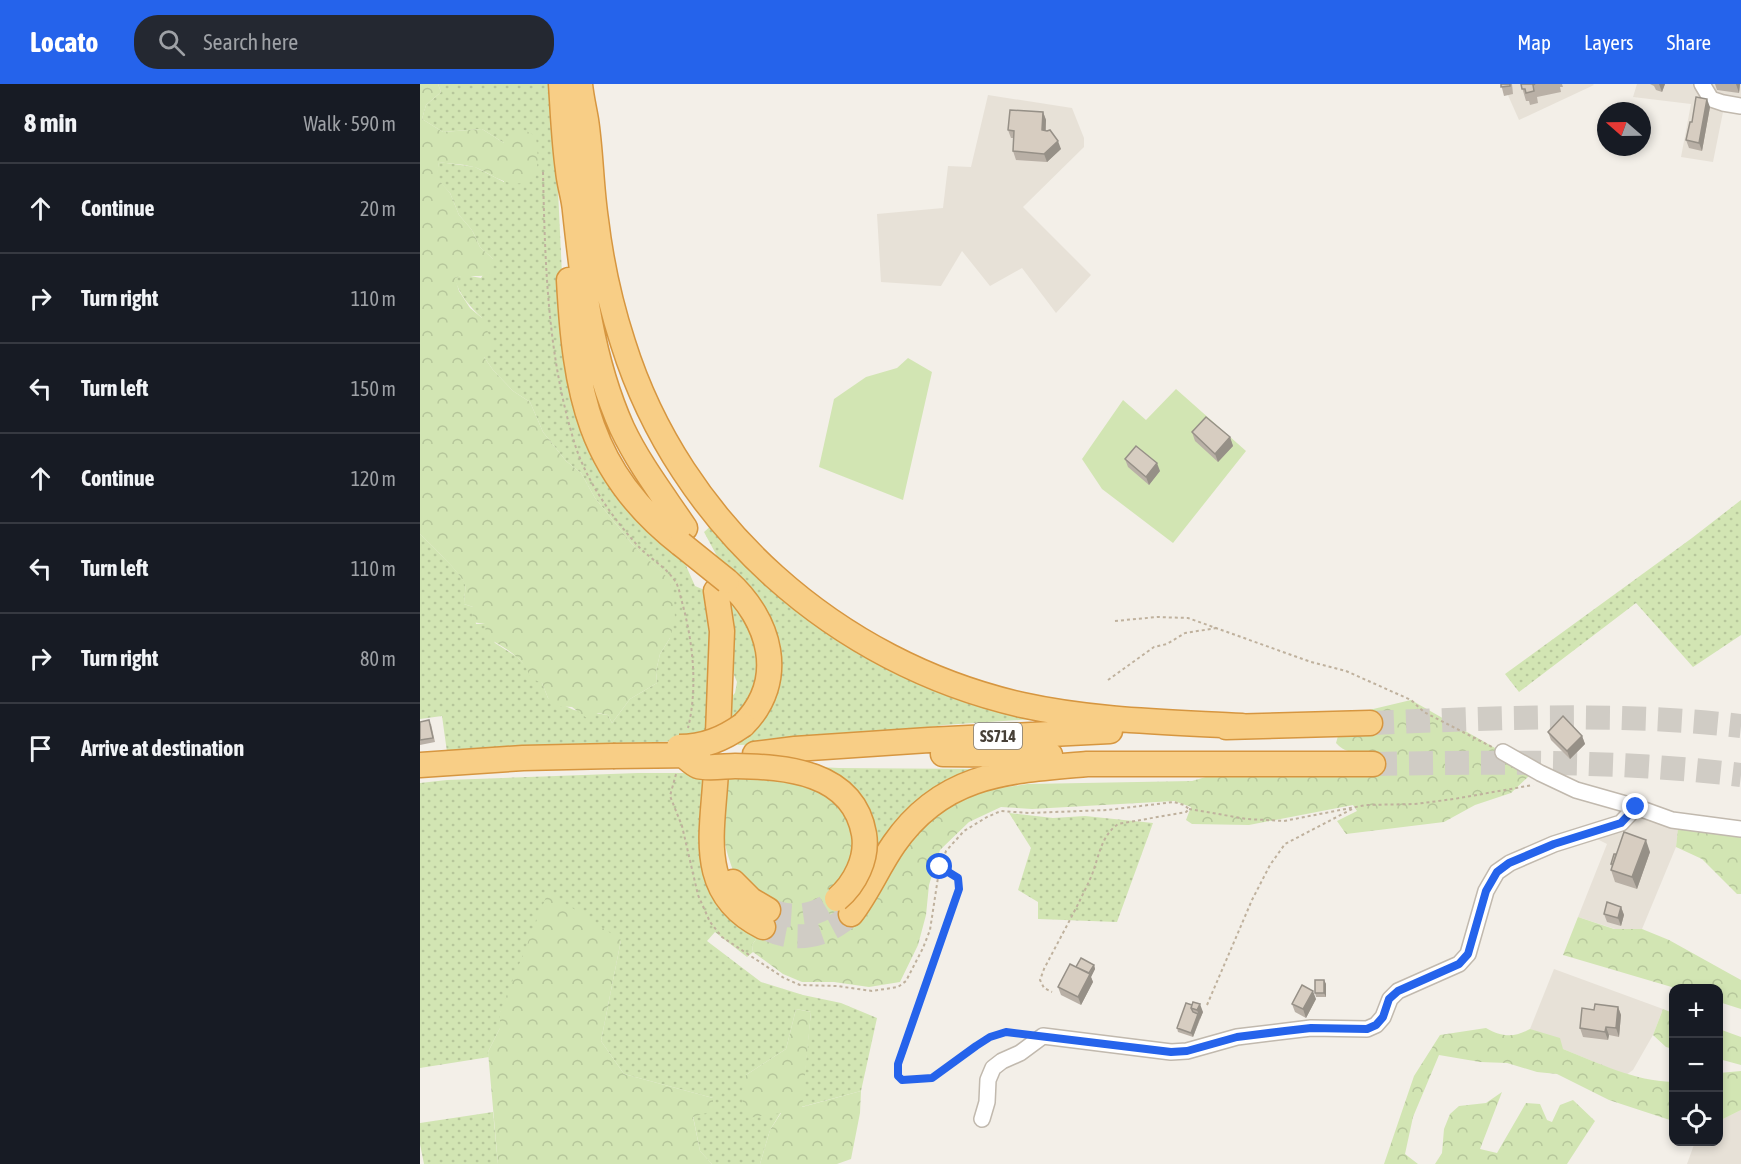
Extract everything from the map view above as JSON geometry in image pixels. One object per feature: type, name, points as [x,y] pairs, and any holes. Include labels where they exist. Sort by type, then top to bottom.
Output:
[{"type":"highway","points":[[574,87],[565,203],[576,366],[586,410],[600,448],[624,488],[648,516],[683,536]]},
{"type":"highway","points":[[574,87],[580,121],[588,248],[603,374]]},
{"type":"highway","points":[[574,87],[586,120],[603,268],[618,328],[638,385],[658,429],[694,487],[729,532],[765,569],[811,608],[849,635],[915,669],[958,687],[1019,704],[1086,716],[1242,726]]},
{"type":"highway","points":[[568,172],[574,201],[591,333],[615,412],[631,445],[683,536],[721,586],[745,600],[766,642],[769,657],[769,678],[755,713],[743,725],[722,739],[698,746],[628,748],[613,756]]},
{"type":"highway","points":[[718,733],[722,631],[721,586]]},
{"type":"highway","name":"SS714","points":[[755,754],[795,749],[986,736],[1371,723]]},
{"type":"highway","name":"SS714","points":[[420,765],[613,756],[755,754],[796,756],[1005,754],[1202,763],[1373,764]]},
{"type":"highway","points":[[683,755],[698,766],[770,767],[804,773],[826,782],[844,796],[852,805],[860,821],[865,848],[844,907],[870,888],[892,847],[909,823],[935,800],[962,785],[996,775],[1042,768],[1088,764],[1202,763]]},
{"type":"highway","points":[[716,771],[710,833],[716,876],[724,892],[748,920],[765,919]]},
{"type":"street","points":[[1702,84],[1711,99],[1741,106]]},
{"type":"street","points":[[1503,752],[1540,774],[1576,790],[1636,807],[1671,820],[1741,829]]},
{"type":"street","points":[[982,1119],[987,1102],[988,1080],[993,1068],[1020,1053],[1043,1036],[1159,1051],[1187,1051],[1237,1037],[1311,1028],[1367,1029],[1376,1025],[1383,1017],[1389,999],[1398,991],[1459,964],[1468,954],[1486,891],[1497,872],[1509,863],[1554,844],[1621,823],[1636,807]]},
{"type":"path","points":[[1115,621],[1157,617],[1188,618],[1311,662],[1346,671],[1411,700],[1424,711],[1503,752]]},
{"type":"path","points":[[1108,680],[1154,647],[1167,644],[1185,633],[1218,628]]},
{"type":"path","points":[[1006,811],[1029,813],[1107,810],[1174,802],[1189,809],[1247,819],[1284,820],[1357,807],[1454,799],[1534,785]]},
{"type":"path","points":[[1207,1005],[1252,900],[1270,865],[1285,844],[1357,807]]},
{"type":"path","points":[[1052,992],[1044,988],[1040,981],[1044,969],[1091,875],[1104,839],[1118,824],[1186,812],[1189,809]]},
{"type":"path","points":[[940,867],[958,878],[959,889],[898,1064],[898,1076],[902,1080],[932,1078],[983,1041],[1006,1032],[1043,1036]]},
{"type":"shaded area","points":[[1503,84],[1593,84],[1594,85],[1519,120]]},
{"type":"shaded area","points":[[1637,84],[1741,84],[1741,113],[1723,112],[1713,162],[1681,157],[1691,104],[1633,97]]},
{"type":"shaded area","points":[[988,95],[1072,108],[1084,138],[1084,147],[1023,207],[1091,275],[1056,313],[1022,268],[990,286],[962,251],[941,286],[881,282],[877,214],[943,208],[948,166],[971,167]]},
{"type":"shaded area","points":[[1639,813],[1679,823],[1676,847],[1642,929],[1615,929],[1578,917],[1607,844],[1591,836]]},
{"type":"shaded area","points":[[1554,969],[1663,1009],[1653,1035],[1633,1070],[1626,1075],[1563,1049],[1530,1029]]},
{"type":"shaded area","points":[[1741,1110],[1741,1164],[1687,1164],[1694,1146],[1723,1146],[1723,1119]]},
{"type":"green space","points":[[420,84],[438,84],[441,92],[426,105],[422,119],[443,132],[482,129],[504,143],[520,128],[536,136],[538,159],[535,180],[526,183],[505,182],[477,168],[439,162],[437,178],[450,193],[459,215],[472,230],[480,247],[493,259],[493,274],[455,278],[459,291],[470,308],[482,318],[493,344],[484,357],[513,391],[530,402],[543,432],[566,461],[581,473],[595,498],[632,544],[669,579],[674,596],[675,619],[670,638],[660,654],[656,671],[657,683],[630,699],[612,723],[608,715],[598,713],[588,719],[572,707],[557,706],[548,698],[542,683],[530,678],[519,659],[486,637],[485,624],[472,622],[473,607],[464,604],[463,580],[420,534]]},
{"type":"green space","points":[[438,84],[553,84],[564,317],[574,390],[680,552],[695,586],[707,591],[711,610],[710,737],[688,741],[519,746],[447,752],[442,716],[420,719],[420,534],[463,580],[465,584],[464,604],[473,607],[476,624],[485,624],[495,643],[517,657],[542,683],[548,698],[574,710],[608,715],[612,723],[630,699],[657,683],[656,671],[660,654],[670,638],[669,580],[632,544],[595,498],[581,473],[566,461],[543,432],[530,402],[513,391],[484,357],[482,318],[465,300],[454,278],[465,275],[481,278],[493,259],[480,247],[472,230],[459,215],[450,193],[436,178],[439,162],[475,167],[504,182],[504,143],[482,129],[443,132],[422,119],[426,105],[441,92]]},
{"type":"green space","points":[[908,358],[932,372],[903,500],[819,467],[834,399],[866,377],[897,368]]},
{"type":"green space","points":[[1176,389],[1246,451],[1173,543],[1102,489],[1082,459],[1123,400],[1146,420]]},
{"type":"green space","points":[[1741,500],[1741,635],[1693,667],[1636,603],[1519,692],[1505,674]]},
{"type":"green space","points":[[714,523],[768,579],[1033,719],[944,725],[830,742],[738,745],[736,742],[776,679],[704,532]]},
{"type":"green space","points":[[728,596],[753,627],[760,684],[730,726],[732,696],[735,693],[737,682],[734,675],[733,627]]},
{"type":"green space","points":[[1411,700],[1530,768],[1531,774],[1511,793],[1475,805],[1444,822],[1346,834],[1337,821],[1357,811],[1353,805],[1249,825],[1192,824],[1186,820],[1191,807],[1174,801],[1032,809],[1001,807],[969,822],[940,850],[929,885],[926,915],[918,945],[900,982],[869,987],[834,982],[802,982],[783,974],[753,952],[752,945],[761,932],[736,879],[724,836],[722,816],[726,770],[758,770],[828,792],[855,829],[853,917],[860,922],[875,899],[898,852],[914,833],[948,806],[986,790],[1028,784],[1192,781],[1226,771],[1373,753],[1344,749],[1336,743],[1338,736],[1371,723],[1369,710]]},
{"type":"green space","points":[[819,767],[839,768],[979,769],[875,859]]},
{"type":"green space","points":[[638,773],[707,773],[704,832],[761,932],[752,945],[753,952],[747,957],[715,932],[707,941],[761,982],[803,995],[841,1003],[877,1018],[861,1091],[801,1107],[811,1012],[796,1009],[786,1049],[746,1075],[781,1112],[770,1130],[760,1164],[712,1164],[700,1151],[693,1116],[713,1098],[624,1074],[601,1041],[621,940],[500,1012],[500,1028],[488,1052],[489,1057],[420,1068],[420,783]]},
{"type":"green space","points":[[1009,813],[1053,818],[1085,816],[1153,823],[1117,922],[1038,919],[1038,902],[1018,890],[1031,848]]},
{"type":"green space","points":[[1679,820],[1741,822],[1741,894],[1737,894],[1702,859],[1676,847]]},
{"type":"green space","points":[[548,892],[621,940],[601,1041],[624,1074],[713,1098],[713,1111],[693,1117],[700,1151],[712,1164],[498,1164],[488,1052],[500,1028],[500,1012]]},
{"type":"green space","points":[[1578,917],[1614,929],[1642,929],[1669,940],[1741,980],[1741,1009],[1723,1003],[1723,984],[1669,984],[1669,986],[1563,955]]},
{"type":"green space","points":[[796,1009],[811,1012],[802,1107],[861,1091],[860,1113],[851,1159],[837,1164],[760,1164],[770,1130],[781,1113],[748,1118],[741,1095],[746,1075],[786,1049]]},
{"type":"green space","points":[[1663,1009],[1669,1011],[1669,1048],[1653,1035]]},
{"type":"green space","points":[[1486,1028],[1508,1035],[1519,1034],[1530,1029],[1560,1038],[1563,1049],[1617,1070],[1644,1078],[1669,1082],[1669,1120],[1609,1100],[1557,1074],[1537,1072],[1507,1063],[1480,1062],[1439,1055],[1413,1117],[1405,1154],[1418,1164],[1384,1164],[1414,1076],[1440,1035]]},
{"type":"green space","points":[[1723,1030],[1741,1037],[1741,1065],[1723,1060]]},
{"type":"green space","points":[[1741,1071],[1741,1110],[1723,1119],[1723,1092],[1723,1073]]},
{"type":"green space","points":[[1502,1092],[1480,1149],[1497,1153],[1526,1103],[1540,1104],[1547,1120],[1552,1122],[1560,1105],[1573,1100],[1595,1121],[1567,1164],[1435,1164],[1442,1153],[1444,1129],[1450,1114],[1459,1106],[1486,1103]]},
{"type":"green space","points":[[493,1112],[498,1164],[424,1164],[420,1144],[420,1123]]},
{"type":"building","points":[[1521,84],[1535,84],[1533,85],[1534,91],[1526,93]]},
{"type":"building","points":[[1696,97],[1707,99],[1699,143],[1686,140]]},
{"type":"building","points":[[1010,110],[1043,112],[1042,130],[1050,130],[1058,141],[1044,154],[1013,151],[1014,131],[1008,130]]},
{"type":"building","points":[[1206,417],[1230,437],[1215,454],[1192,432]]},
{"type":"building","points":[[1136,446],[1157,463],[1146,477],[1125,459]]},
{"type":"building","points":[[1563,716],[1582,736],[1567,751],[1548,732]]},
{"type":"building","points":[[429,720],[433,738],[420,740],[420,722]]},
{"type":"building","points":[[1624,832],[1646,840],[1632,877],[1611,870]]},
{"type":"building","points":[[1607,902],[1621,907],[1618,918],[1604,914]]},
{"type":"building","points":[[1081,958],[1094,965],[1089,973],[1076,967]]},
{"type":"building","points":[[1070,964],[1090,974],[1078,997],[1058,987]]},
{"type":"building","points":[[1315,980],[1324,980],[1324,993],[1315,993]]},
{"type":"building","points":[[1302,985],[1313,991],[1303,1009],[1292,1004]]},
{"type":"building","points":[[1193,1002],[1200,1004],[1197,1010],[1191,1008]]},
{"type":"building","points":[[1186,1003],[1192,1005],[1193,1012],[1198,1014],[1191,1033],[1177,1028]]},
{"type":"building","points":[[1595,1004],[1618,1007],[1616,1028],[1606,1027],[1605,1032],[1580,1028],[1582,1008],[1594,1010]]},
{"type":"tunnel","points":[[1370,723],[1509,718],[1602,718],[1741,726]]},
{"type":"tunnel","points":[[1373,764],[1603,764],[1741,775]]},
{"type":"tunnel","points":[[768,910],[787,915],[804,915],[821,910],[837,899]]},
{"type":"tunnel","points":[[763,927],[786,935],[809,936],[831,928],[851,914]]},
{"type":"route","points":[[940,867],[958,878],[959,889],[898,1064],[898,1076],[902,1080],[932,1078],[990,1037],[1006,1032],[1171,1052],[1187,1051],[1237,1037],[1285,1031],[1311,1028],[1367,1029],[1376,1025],[1383,1017],[1389,999],[1398,991],[1459,964],[1468,954],[1486,891],[1497,872],[1509,863],[1554,844],[1621,823],[1636,807]]}]
